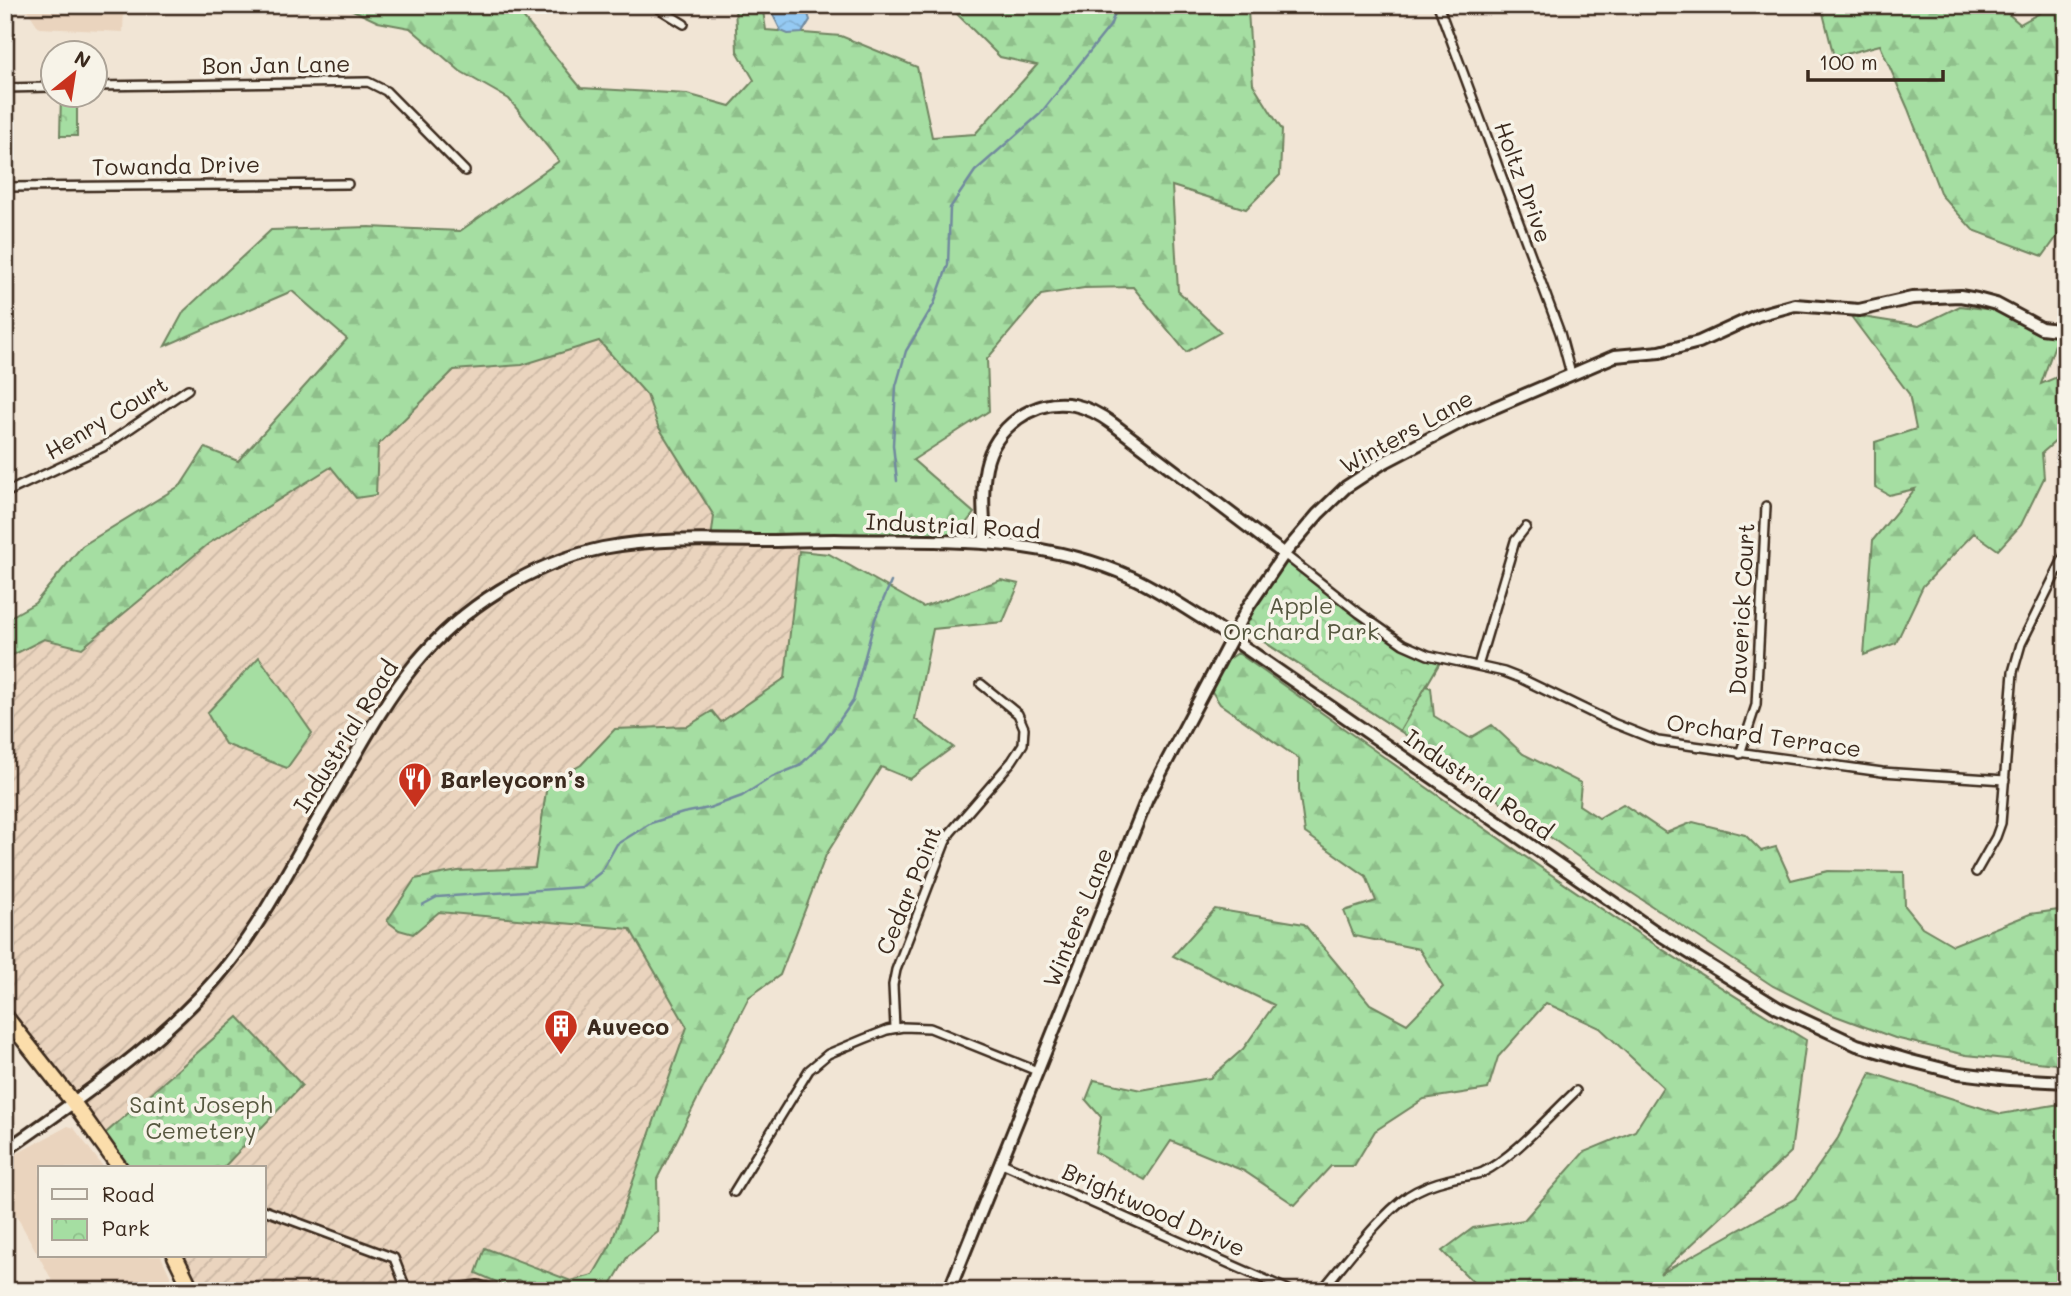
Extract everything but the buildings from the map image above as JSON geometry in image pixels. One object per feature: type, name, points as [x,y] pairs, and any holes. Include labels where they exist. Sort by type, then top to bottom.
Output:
[{"type":"highway","points":[[5,1016],[74,1102],[119,1166]]},
{"type":"highway","points":[[176,1258],[192,1291]]},
{"type":"main road","name":"Winters Lane","points":[[950,1288],[1147,799],[1248,607],[1284,554],[1334,497],[1361,477],[1462,421],[1571,374],[1615,356],[1660,352],[1699,342],[1758,315],[1795,305],[1859,310],[1912,298],[1960,296],[1996,304],[2041,328],[2066,331]]},
{"type":"main road","points":[[985,543],[983,486],[986,465],[994,445],[1016,419],[1029,411],[1046,405],[1071,404],[1095,412],[1113,424],[1284,554]]},
{"type":"main road","name":"Industrial Road","points":[[5,1151],[74,1102],[175,1021],[204,992],[245,940],[386,704],[425,652],[455,623],[511,583],[579,555],[603,548],[711,540],[985,543],[1034,548],[1079,558],[1131,577],[1163,594],[1320,699],[1656,932],[1778,1008],[1857,1045],[1912,1061],[1959,1073],[2066,1082]]},
{"type":"main road","points":[[447,1291],[478,1287],[492,1291]]},
{"type":"street","points":[[653,5],[684,24]]},
{"type":"street","name":"Holtz Drive","points":[[1438,5],[1560,333],[1571,374]]},
{"type":"street","name":"Bon Jan Lane","points":[[108,86],[368,82],[386,91],[465,171]]},
{"type":"street","points":[[5,88],[38,87]]},
{"type":"street","name":"Towanda Drive","points":[[5,187],[348,184]]},
{"type":"street","name":"Henry Court","points":[[5,494],[103,446],[188,389]]},
{"type":"street","name":"Daverick Court","points":[[1740,754],[1756,705],[1766,506]]},
{"type":"street","points":[[1478,666],[1516,541],[1526,527]]},
{"type":"street","points":[[1976,872],[1999,829],[2016,660],[2027,629],[2066,553]]},
{"type":"street","name":"Orchard Terrace","points":[[1284,554],[1403,644],[1428,655],[1522,679],[1613,723],[1658,741],[1882,772],[2006,780]]},
{"type":"street","name":"Cedar Point","points":[[895,1028],[893,985],[896,970],[945,843],[972,805],[1012,761],[1023,744],[1024,728],[1018,714],[981,684]]},
{"type":"street","points":[[734,1192],[796,1088],[817,1062],[846,1046],[895,1028],[930,1028],[1037,1071]]},
{"type":"street","points":[[1321,1291],[1397,1205],[1433,1184],[1476,1175],[1490,1168],[1508,1155],[1576,1091]]},
{"type":"street","name":"Brightwood Drive","points":[[1002,1163],[1291,1291]]},
{"type":"street","points":[[266,1211],[394,1258],[407,1291]]},
{"type":"street","points":[[950,1288],[963,1291]]},
{"type":"shaded area","points":[[24,5],[124,5],[123,32],[39,28]]},
{"type":"shaded area","points":[[599,341],[647,395],[658,426],[714,516],[800,540],[785,678],[721,722],[712,711],[688,726],[615,729],[581,765],[547,784],[535,868],[458,871],[439,912],[630,929],[687,1027],[597,1291],[192,1291],[176,1258],[266,1258],[266,1166],[225,1166],[302,1084],[99,1139],[5,1016],[5,660],[208,544],[331,467],[356,498],[378,445],[454,370],[522,365]]},
{"type":"shaded area","points":[[68,1126],[74,1128],[102,1166],[38,1166],[38,1255],[5,1195],[5,1160]]},
{"type":"shaded area","points":[[40,1258],[162,1258],[177,1291],[58,1291]]},
{"type":"green space","points":[[342,5],[508,5],[522,16],[581,88],[687,94],[730,106],[754,80],[737,51],[735,5],[762,5],[766,30],[841,36],[917,67],[932,137],[975,134],[1037,65],[1000,57],[948,5],[1260,5],[1248,11],[1253,84],[1282,130],[1280,175],[1246,209],[1172,186],[1178,291],[1221,332],[1186,352],[1133,287],[1084,288],[1041,295],[987,359],[989,411],[913,460],[974,513],[951,542],[711,540],[714,516],[658,426],[647,395],[599,341],[522,365],[454,370],[378,445],[376,495],[356,498],[331,467],[208,544],[82,648],[44,639],[5,659],[5,620],[35,603],[82,546],[181,485],[205,448],[238,461],[347,339],[292,291],[165,346],[184,311],[271,230],[369,227],[460,231],[559,161],[509,99],[460,71],[410,28],[378,22]]},
{"type":"green space","points":[[1821,5],[1998,5],[2020,24],[2054,5],[2066,5],[2066,224],[2043,256],[1973,230],[1941,195],[1880,45],[1834,57]]},
{"type":"green space","points":[[61,108],[77,108],[77,136],[60,136]]},
{"type":"green space","points":[[1960,306],[1994,310],[2058,336],[2041,384],[2066,373],[2066,432],[2042,453],[2044,478],[2021,525],[1998,550],[1974,533],[1923,586],[1896,643],[1864,655],[1873,540],[1915,489],[1889,495],[1875,487],[1875,442],[1916,429],[1909,394],[1850,315],[1919,326]]},
{"type":"green space","points":[[799,551],[829,554],[923,607],[1001,580],[1019,584],[1003,622],[933,629],[915,719],[953,747],[910,779],[881,767],[826,855],[780,975],[749,997],[657,1179],[658,1232],[628,1256],[607,1291],[541,1291],[518,1280],[510,1288],[476,1273],[485,1248],[571,1281],[593,1275],[611,1244],[687,1027],[630,929],[439,912],[413,934],[399,930],[387,921],[415,879],[458,871],[535,868],[547,784],[581,765],[615,729],[688,726],[712,711],[721,722],[785,678]]},
{"type":"green space","name":"Apple Orchard Park","points":[[1284,554],[1390,636],[1442,659],[1400,731],[1240,626]]},
{"type":"green space","points":[[1261,609],[1431,688],[1434,716],[1470,738],[1492,725],[1523,754],[1581,783],[1579,805],[1599,818],[1623,804],[1666,833],[1693,822],[1745,835],[1761,851],[1776,847],[1791,880],[1828,871],[1904,872],[1905,906],[1922,927],[1953,945],[2030,914],[2066,909],[2066,928],[2061,946],[2066,945],[2066,1065],[1966,1055],[1895,1038],[1825,1012],[1773,986],[1594,868],[1400,731],[1249,632]]},
{"type":"green space","points":[[1238,653],[1589,901],[1806,1040],[1791,1152],[1660,1274],[1796,1198],[1838,1138],[1871,1073],[2001,1114],[2066,1103],[2066,1291],[1482,1291],[1442,1251],[1473,1228],[1524,1220],[1584,1152],[1635,1131],[1663,1087],[1600,1028],[1546,1003],[1498,1057],[1488,1089],[1424,1099],[1375,1131],[1354,1166],[1331,1166],[1295,1205],[1244,1171],[1171,1141],[1145,1180],[1095,1152],[1101,1117],[1086,1100],[1094,1080],[1141,1090],[1210,1078],[1243,1049],[1274,1005],[1173,956],[1215,909],[1304,924],[1370,1004],[1407,1024],[1443,987],[1419,949],[1354,936],[1344,911],[1376,901],[1366,876],[1305,833],[1299,790],[1299,759],[1220,704],[1207,684],[1216,668]]},
{"type":"green space","points":[[259,657],[312,733],[287,768],[225,744],[207,713]]},
{"type":"green space","name":"Saint Joseph Cemetery","points":[[238,1017],[302,1085],[225,1166],[119,1166],[99,1139]]},
{"type":"water","points":[[768,5],[805,5],[810,20],[802,33],[788,34],[781,31]]},
{"type":"waterway","points":[[897,481],[893,445],[896,386],[906,351],[934,304],[948,265],[950,208],[975,171],[1040,114],[1110,26],[1118,5]]},
{"type":"waterway","points":[[422,905],[437,897],[582,887],[601,872],[617,844],[651,823],[709,808],[742,796],[772,777],[799,766],[825,741],[853,701],[875,619],[891,582]]},
{"type":"place","name":"Barleycorn’s","points":[[415,809]]},
{"type":"place","name":"Auveco","points":[[561,1056]]}]
